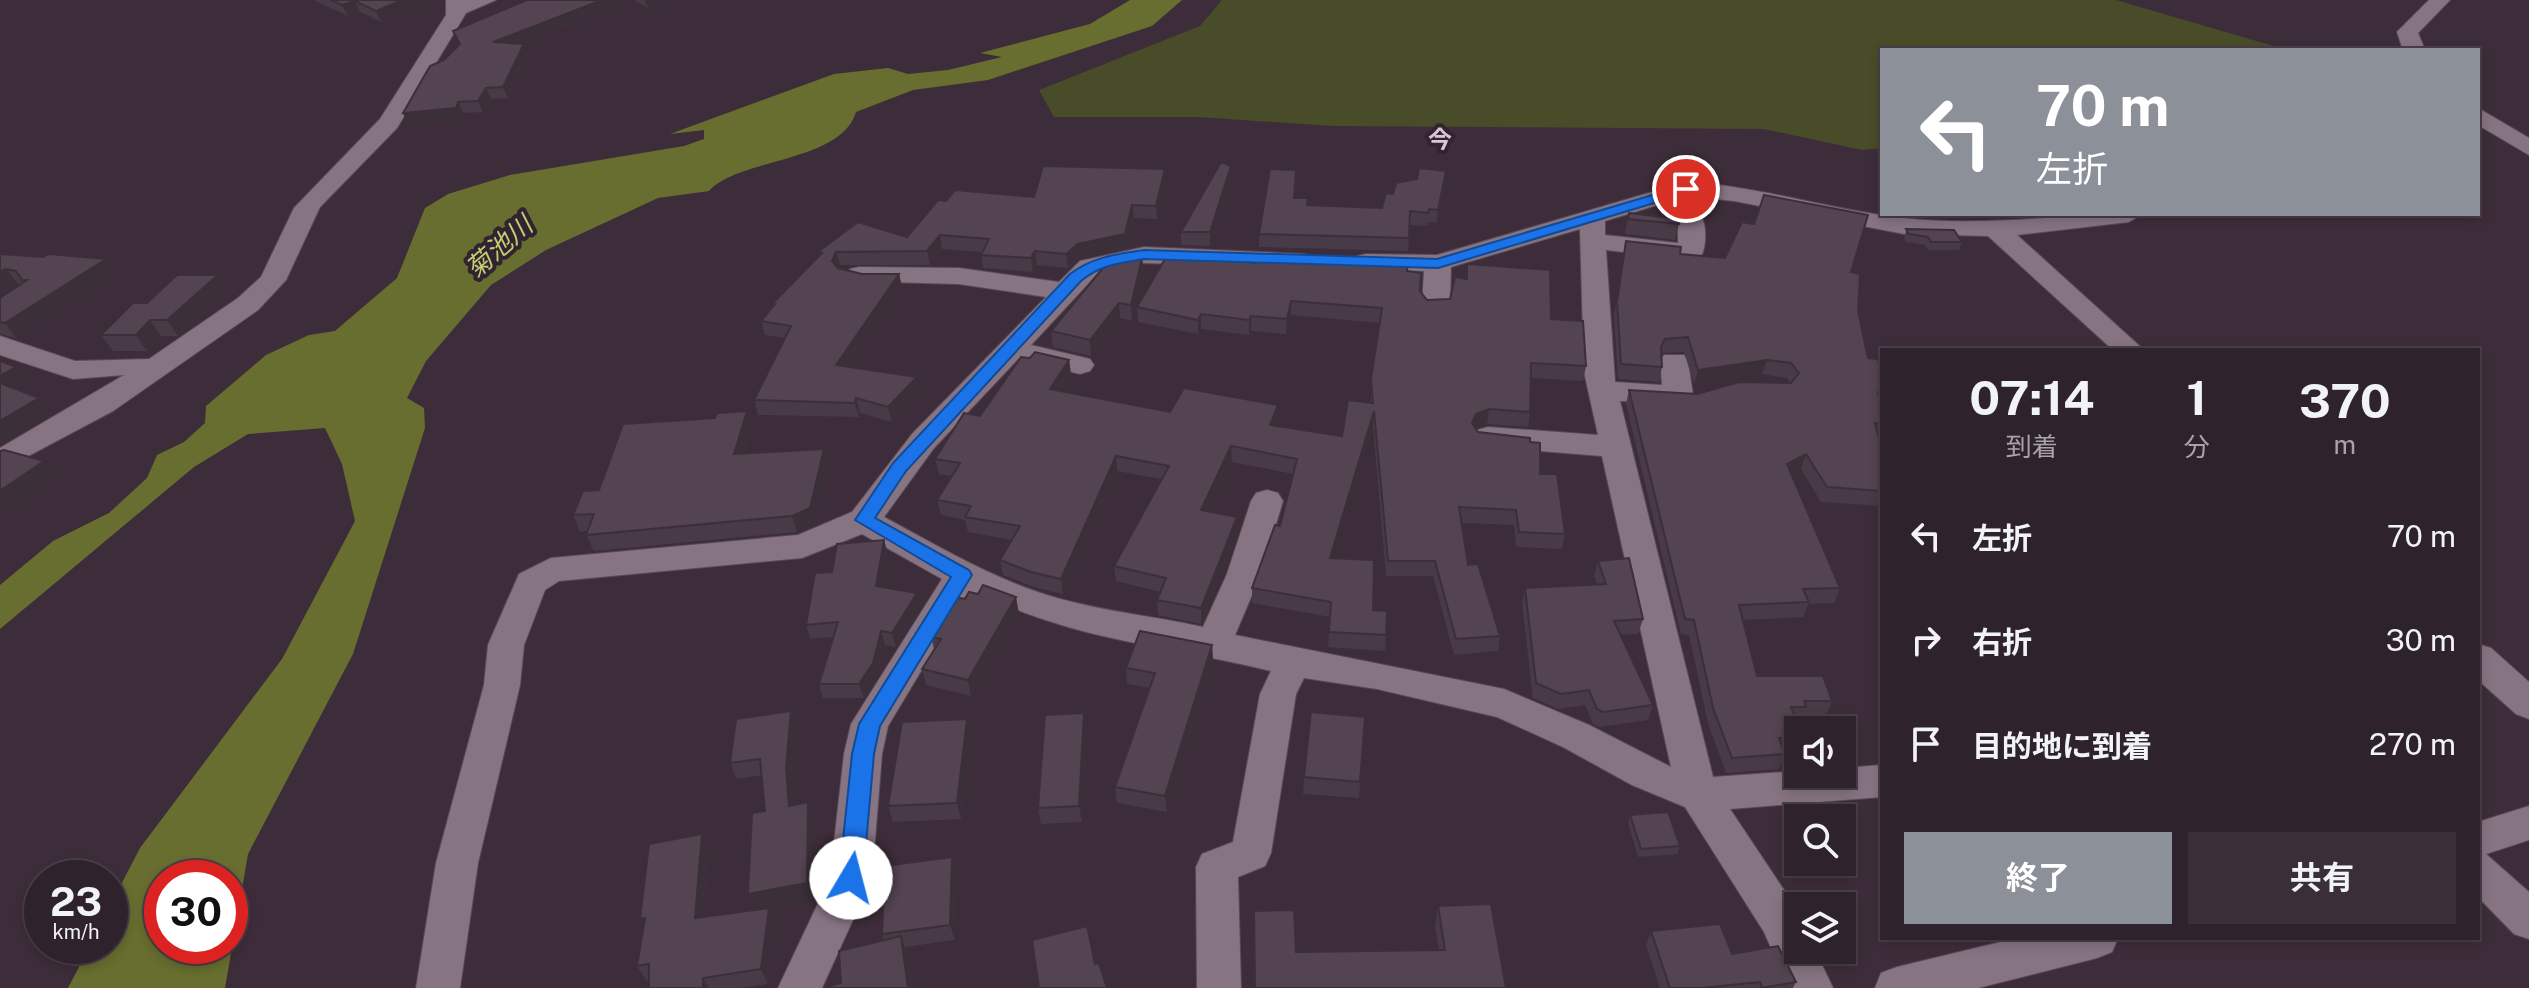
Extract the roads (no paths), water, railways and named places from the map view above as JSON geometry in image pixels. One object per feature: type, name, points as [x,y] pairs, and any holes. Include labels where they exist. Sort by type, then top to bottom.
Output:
[{"type":"street","points":[[0,461],[157,368],[248,304],[273,280],[303,213],[389,123],[457,5],[486,0]]},
{"type":"street","points":[[2413,48],[2407,32],[2440,0]]},
{"type":"street","points":[[2480,116],[2523,140]]},
{"type":"street","points":[[2480,144],[2523,140]]},
{"type":"street","points":[[438,988],[457,863],[502,685],[506,645],[531,583],[551,570],[802,546],[864,520],[899,467],[1089,267],[1144,255],[1438,263],[1593,230],[1686,189],[1725,190],[1874,222],[2045,226],[2115,216]]},
{"type":"street","points":[[1593,230],[1691,252],[1691,219]]},
{"type":"street","points":[[1993,227],[2128,348]]},
{"type":"street","points":[[1593,230],[1598,372],[1674,702],[1699,795],[1779,919],[1811,988]]},
{"type":"street","points":[[1436,306],[1438,263]]},
{"type":"street","points":[[851,273],[865,277],[959,276],[1063,291]]},
{"type":"street","points":[[1011,348],[1080,365]]},
{"type":"street","points":[[7,354],[73,370],[116,366],[157,368]]},
{"type":"street","points":[[1603,391],[1692,394],[1674,361]]},
{"type":"street","points":[[1488,437],[1617,447]]},
{"type":"street","points":[[1214,643],[1244,574],[1267,501]]},
{"type":"street","points":[[864,520],[962,575],[1046,608],[1504,704],[1576,736],[1646,774],[1699,795],[1880,781]]},
{"type":"street","points":[[800,988],[851,878],[863,754],[870,724],[962,575]]},
{"type":"street","points":[[2480,660],[2529,704]]},
{"type":"street","points":[[1219,988],[1217,867],[1251,853],[1278,694],[1293,662]]},
{"type":"street","points":[[2480,838],[2529,823]]},
{"type":"street","points":[[2480,871],[2529,920]]},
{"type":"street","points":[[1897,988],[2089,940]]},
{"type":"water","name":"菊池川","points":[[1130,0],[1182,0],[1152,26],[988,80],[913,90],[856,112],[847,129],[810,151],[742,172],[723,180],[709,191],[658,198],[546,250],[491,285],[426,361],[407,398],[424,408],[425,428],[353,654],[247,860],[144,860],[144,964],[229,964],[225,988],[68,988],[81,964],[128,964],[128,871],[140,848],[282,659],[355,521],[342,464],[325,428],[248,434],[194,467],[0,629],[0,585],[53,541],[109,513],[147,478],[157,455],[184,442],[205,423],[206,406],[266,355],[309,335],[335,331],[397,278],[425,208],[448,194],[510,175],[684,146],[704,139],[704,130],[670,134],[834,74],[888,68],[908,74],[948,70],[1002,57],[980,53],[1090,24]]},
{"type":"district","name":"今","points":[[1440,140]]}]
